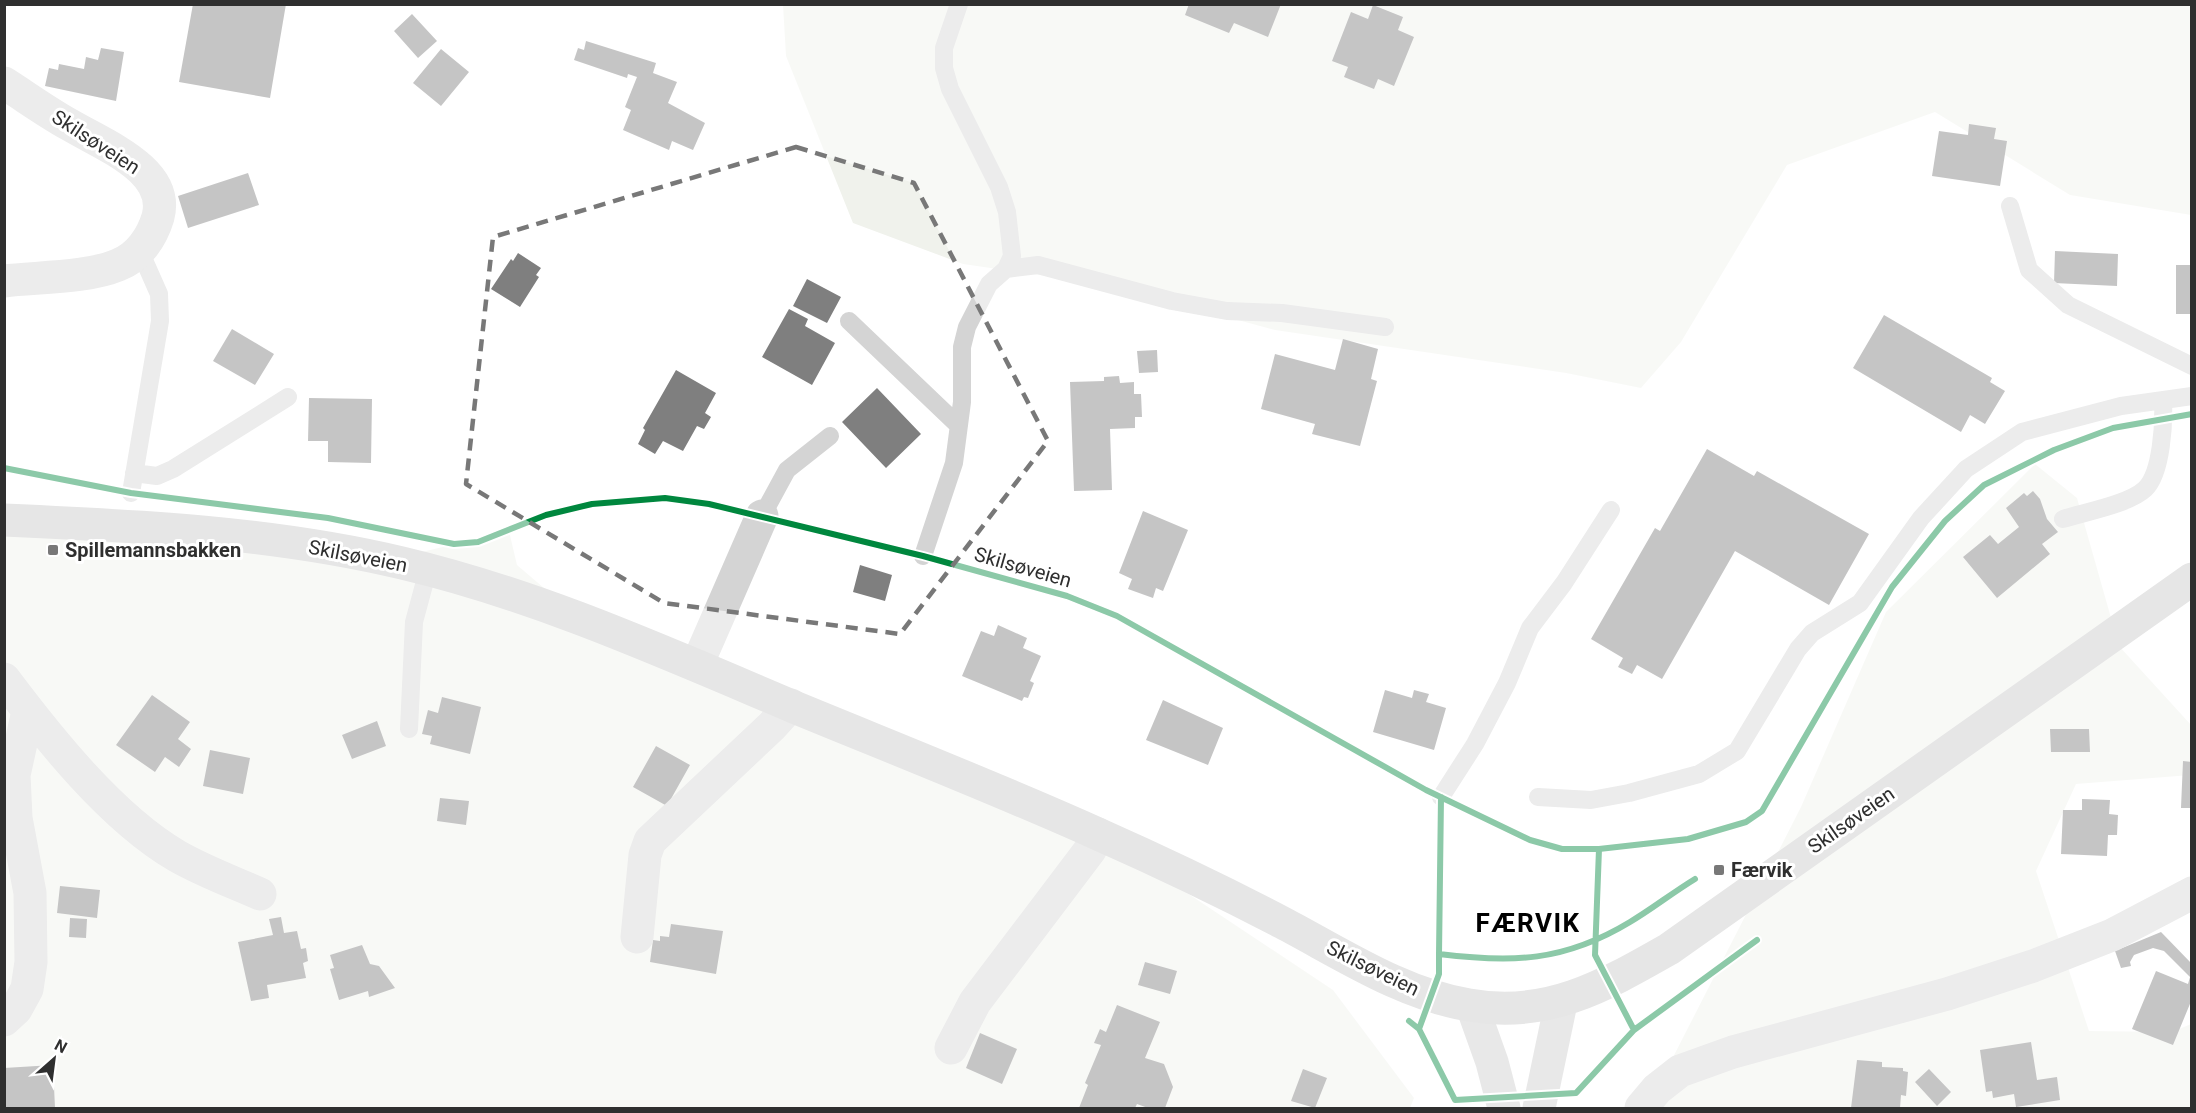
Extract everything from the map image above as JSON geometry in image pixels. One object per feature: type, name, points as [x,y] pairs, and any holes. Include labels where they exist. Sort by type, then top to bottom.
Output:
[{"type":"main road","name":"Skilsøveien","points":[[4,520],[126,525],[266,538],[428,570],[522,597],[697,664],[1098,834],[1236,898],[1381,974],[1430,996],[1472,1006],[1520,1008],[1561,1003],[1609,984],[1669,949],[2192,579]]},
{"type":"main road","points":[[1539,1108],[1561,1003]]},
{"type":"main road","points":[[1472,1006],[1504,1108]]},
{"type":"street","name":"Skilsøveien","points":[[4,83],[68,124],[117,151],[141,169],[156,186],[161,206],[154,229],[140,250],[119,265],[90,272],[4,281]]},
{"type":"street","points":[[697,664],[762,516]]},
{"type":"street","points":[[4,679],[64,754],[124,815],[176,855],[260,894]]},
{"type":"street","points":[[637,937],[645,855],[650,841],[772,726],[791,705]]},
{"type":"street","points":[[4,1020],[16,1010],[27,989],[31,962],[30,893],[16,818],[14,775],[28,711]]},
{"type":"street","points":[[951,1048],[975,1002],[1090,850],[1098,834]]},
{"type":"street","points":[[1641,1108],[1657,1089],[1680,1071],[1733,1052],[1947,994],[2033,966],[2112,935],[2192,893]]},
{"type":"lane","points":[[923,556],[954,463],[959,426],[962,347],[967,327],[989,284],[1006,269],[1012,256],[1007,212],[999,187],[950,89],[944,68],[944,48],[959,4]]},
{"type":"lane","points":[[2010,206],[2030,270],[2068,305],[2192,366]]},
{"type":"lane","points":[[131,493],[160,321],[159,294],[140,250]]},
{"type":"lane","points":[[1006,269],[1038,265],[1172,301],[1227,310],[1282,313],[1385,327]]},
{"type":"lane","points":[[849,321],[959,426]]},
{"type":"lane","points":[[1538,797],[1591,800],[1629,793],[1699,774],[1737,751],[1798,649],[1812,633],[1860,603],[1921,518],[1966,469],[2022,432],[2121,406],[2192,396]]},
{"type":"lane","points":[[134,473],[157,476],[173,470],[288,397]]},
{"type":"lane","points":[[2063,519],[2124,500],[2145,489],[2155,473],[2164,419],[2163,400]]},
{"type":"lane","points":[[762,516],[787,470],[830,436]]},
{"type":"lane","points":[[1441,797],[1475,744],[1507,683],[1530,628],[1564,584],[1611,510]]},
{"type":"lane","points":[[408,729],[414,622],[428,570]]},
{"type":"highlighted area","points":[[796,147],[914,183],[1048,441],[900,634],[664,603],[466,484],[493,237]]},
{"type":"shaded area","points":[[783,5],[2191,5],[2191,215],[2070,195],[1935,112],[1787,165],[1681,342],[1641,388],[1566,373],[1275,330],[1109,285],[963,264],[853,223],[786,56]]},
{"type":"shaded area","points":[[2035,464],[2077,498],[2119,646],[2192,726],[2191,775],[2076,784],[2036,871],[2089,1031],[2172,1032],[2191,1024],[2191,1108],[1647,1108],[1801,807],[1886,612]]},
{"type":"shaded area","points":[[5,513],[401,557],[509,531],[517,565],[591,628],[1160,875],[1333,990],[1414,1098],[1410,1108],[5,1108]]},
{"type":"building","points":[[193,4],[286,4],[270,98],[179,82]]},
{"type":"building","points":[[1189,4],[1281,4],[1268,37],[1234,23],[1229,33],[1185,15]]},
{"type":"building","points":[[1373,5],[1403,17],[1398,30],[1414,37],[1394,86],[1378,79],[1374,89],[1344,77],[1348,67],[1332,61],[1351,12],[1368,19]]},
{"type":"building","points":[[412,14],[437,41],[418,58],[394,31]]},
{"type":"building","points":[[586,41],[656,63],[653,73],[677,82],[668,103],[705,123],[693,150],[672,141],[669,150],[623,130],[631,110],[625,107],[637,77],[628,74],[627,78],[574,60],[578,48],[584,50]]},
{"type":"building","points":[[101,48],[124,52],[116,101],[45,86],[49,68],[58,70],[59,64],[84,69],[86,57],[98,60]]},
{"type":"building","points":[[441,49],[469,72],[441,106],[413,83]]},
{"type":"building","points":[[1969,124],[1996,128],[1994,139],[2007,141],[2000,186],[1932,176],[1939,131],[1968,135]]},
{"type":"building","points":[[248,173],[259,205],[188,228],[178,196]]},
{"type":"building","points":[[2055,251],[2118,254],[2117,286],[2054,283]]},
{"type":"building","points":[[518,253],[541,268],[536,275],[539,277],[520,307],[491,289],[511,259],[513,261]]},
{"type":"building","points":[[2176,265],[2192,265],[2192,314],[2176,314]]},
{"type":"building","points":[[807,279],[841,297],[827,323],[793,306]]},
{"type":"building","points":[[789,309],[808,319],[805,326],[835,343],[812,385],[762,357]]},
{"type":"building","points":[[1884,315],[1992,378],[1990,382],[2005,391],[1985,424],[1970,415],[1961,432],[1853,368]]},
{"type":"building","points":[[232,329],[274,354],[255,385],[213,361]]},
{"type":"building","points":[[1343,339],[1378,349],[1371,379],[1377,381],[1360,446],[1312,434],[1315,424],[1261,409],[1275,354],[1335,370]]},
{"type":"building","points":[[1157,350],[1158,372],[1139,373],[1137,351]]},
{"type":"building","points":[[676,370],[716,393],[705,413],[711,417],[704,429],[697,426],[683,451],[663,441],[655,454],[638,444],[645,430],[643,428]]},
{"type":"building","points":[[1119,376],[1120,383],[1134,382],[1134,394],[1141,394],[1142,417],[1135,417],[1135,428],[1110,429],[1112,490],[1074,491],[1070,382],[1104,381],[1104,377]]},
{"type":"building","points":[[877,388],[921,434],[886,468],[842,422]]},
{"type":"building","points":[[309,398],[372,399],[371,463],[328,462],[328,441],[308,441]]},
{"type":"building","points":[[1707,449],[1754,476],[1757,471],[1869,534],[1829,605],[1735,551],[1662,679],[1637,665],[1632,674],[1618,667],[1623,658],[1591,639],[1655,528],[1660,531]]},
{"type":"building","points":[[2033,491],[2040,499],[2047,519],[2058,532],[2042,544],[2050,554],[1997,598],[1963,557],[1990,535],[1998,544],[2019,527],[2006,508],[2024,493],[2027,496]]},
{"type":"building","points":[[1143,511],[1188,530],[1163,591],[1156,588],[1153,598],[1128,589],[1132,579],[1119,573]]},
{"type":"building","points":[[860,565],[892,575],[885,601],[853,592]]},
{"type":"building","points":[[998,625],[1027,638],[1023,648],[1041,656],[1030,681],[1034,683],[1028,698],[1024,697],[1022,701],[962,676],[981,631],[994,636]]},
{"type":"building","points":[[1385,690],[1412,698],[1414,690],[1429,694],[1426,702],[1446,708],[1434,750],[1373,732]]},
{"type":"building","points":[[152,695],[190,722],[178,739],[191,749],[179,767],[165,757],[155,772],[116,745]]},
{"type":"building","points":[[442,697],[481,707],[470,754],[430,744],[432,736],[422,734],[428,710],[438,713]]},
{"type":"building","points":[[1163,700],[1223,728],[1208,765],[1146,740]]},
{"type":"building","points":[[377,721],[386,746],[352,759],[342,735]]},
{"type":"building","points":[[2050,729],[2089,729],[2090,752],[2051,752]]},
{"type":"building","points":[[656,746],[690,765],[667,806],[633,787]]},
{"type":"building","points":[[210,750],[250,758],[243,794],[203,786]]},
{"type":"building","points":[[2183,761],[2192,762],[2192,808],[2181,808]]},
{"type":"building","points":[[440,798],[469,801],[466,825],[437,821]]},
{"type":"building","points":[[2082,799],[2110,800],[2109,814],[2118,815],[2117,835],[2108,835],[2107,856],[2061,854],[2063,810],[2082,810]]},
{"type":"building","points":[[60,886],[100,890],[97,918],[57,913]]},
{"type":"building","points":[[281,917],[284,933],[297,931],[301,949],[306,948],[308,961],[303,963],[306,978],[267,985],[269,998],[251,1001],[238,942],[273,935],[269,919]]},
{"type":"building","points":[[70,918],[87,919],[86,938],[69,937]]},
{"type":"building","points":[[671,924],[723,931],[716,974],[650,962],[653,940],[660,941],[660,936],[669,937]]},
{"type":"building","points":[[2161,932],[2192,964],[2192,999],[2173,1045],[2132,1029],[2156,971],[2188,984],[2190,977],[2164,951],[2153,948],[2134,955],[2130,962],[2131,966],[2121,968],[2115,951]]},
{"type":"building","points":[[362,945],[370,964],[379,966],[395,988],[369,997],[368,991],[339,1000],[330,969],[334,968],[330,955]]},
{"type":"building","points":[[1145,962],[1177,971],[1170,994],[1138,985]]},
{"type":"building","points":[[1117,1005],[1160,1022],[1145,1058],[1164,1064],[1173,1087],[1165,1108],[1148,1108],[1137,1104],[1135,1108],[1079,1108],[1088,1085],[1085,1083],[1101,1045],[1094,1043],[1100,1029],[1106,1032]]},
{"type":"building","points":[[980,1033],[1017,1049],[1002,1084],[966,1068]]},
{"type":"building","points":[[2031,1042],[2037,1080],[2057,1077],[2060,1100],[2016,1107],[2014,1094],[1993,1098],[1992,1091],[1986,1092],[1980,1050]]},
{"type":"building","points":[[1857,1060],[1882,1062],[1882,1067],[1903,1068],[1903,1071],[1908,1072],[1906,1096],[1901,1095],[1900,1108],[1851,1108]]},
{"type":"building","points":[[53,1065],[55,1108],[4,1108],[4,1068]]},
{"type":"building","points":[[1303,1069],[1327,1078],[1315,1108],[1291,1101]]},
{"type":"building","points":[[1929,1069],[1951,1092],[1937,1106],[1915,1082]]},
{"type":"cycle path","points":[[4,468],[131,493],[328,518],[454,544],[478,542],[546,515],[592,504],[665,498],[709,504],[923,556],[1067,596],[1117,616],[1426,790],[1530,840],[1562,849],[1599,849],[1688,839],[1746,822],[1762,811],[1892,587],[1945,521],[1984,485],[2054,450],[2113,428],[2192,414]]},
{"type":"cycle path","points":[[1441,797],[1439,954],[1514,958],[1560,952],[1606,935],[1638,917],[1695,879]]},
{"type":"cycle path","points":[[1599,849],[1595,955],[1634,1030]]},
{"type":"cycle path","points":[[1409,1021],[1419,1029],[1455,1100],[1576,1093],[1634,1030],[1757,940]]},
{"type":"cycle path","points":[[1419,1029],[1439,974],[1439,954]]},
{"type":"place","name":"Spillemannsbakken","points":[[53,550]]},
{"type":"place","name":"Færvik","points":[[1719,870]]},
{"type":"district","name":"FÆRVIK","points":[[1528,923]]}]
